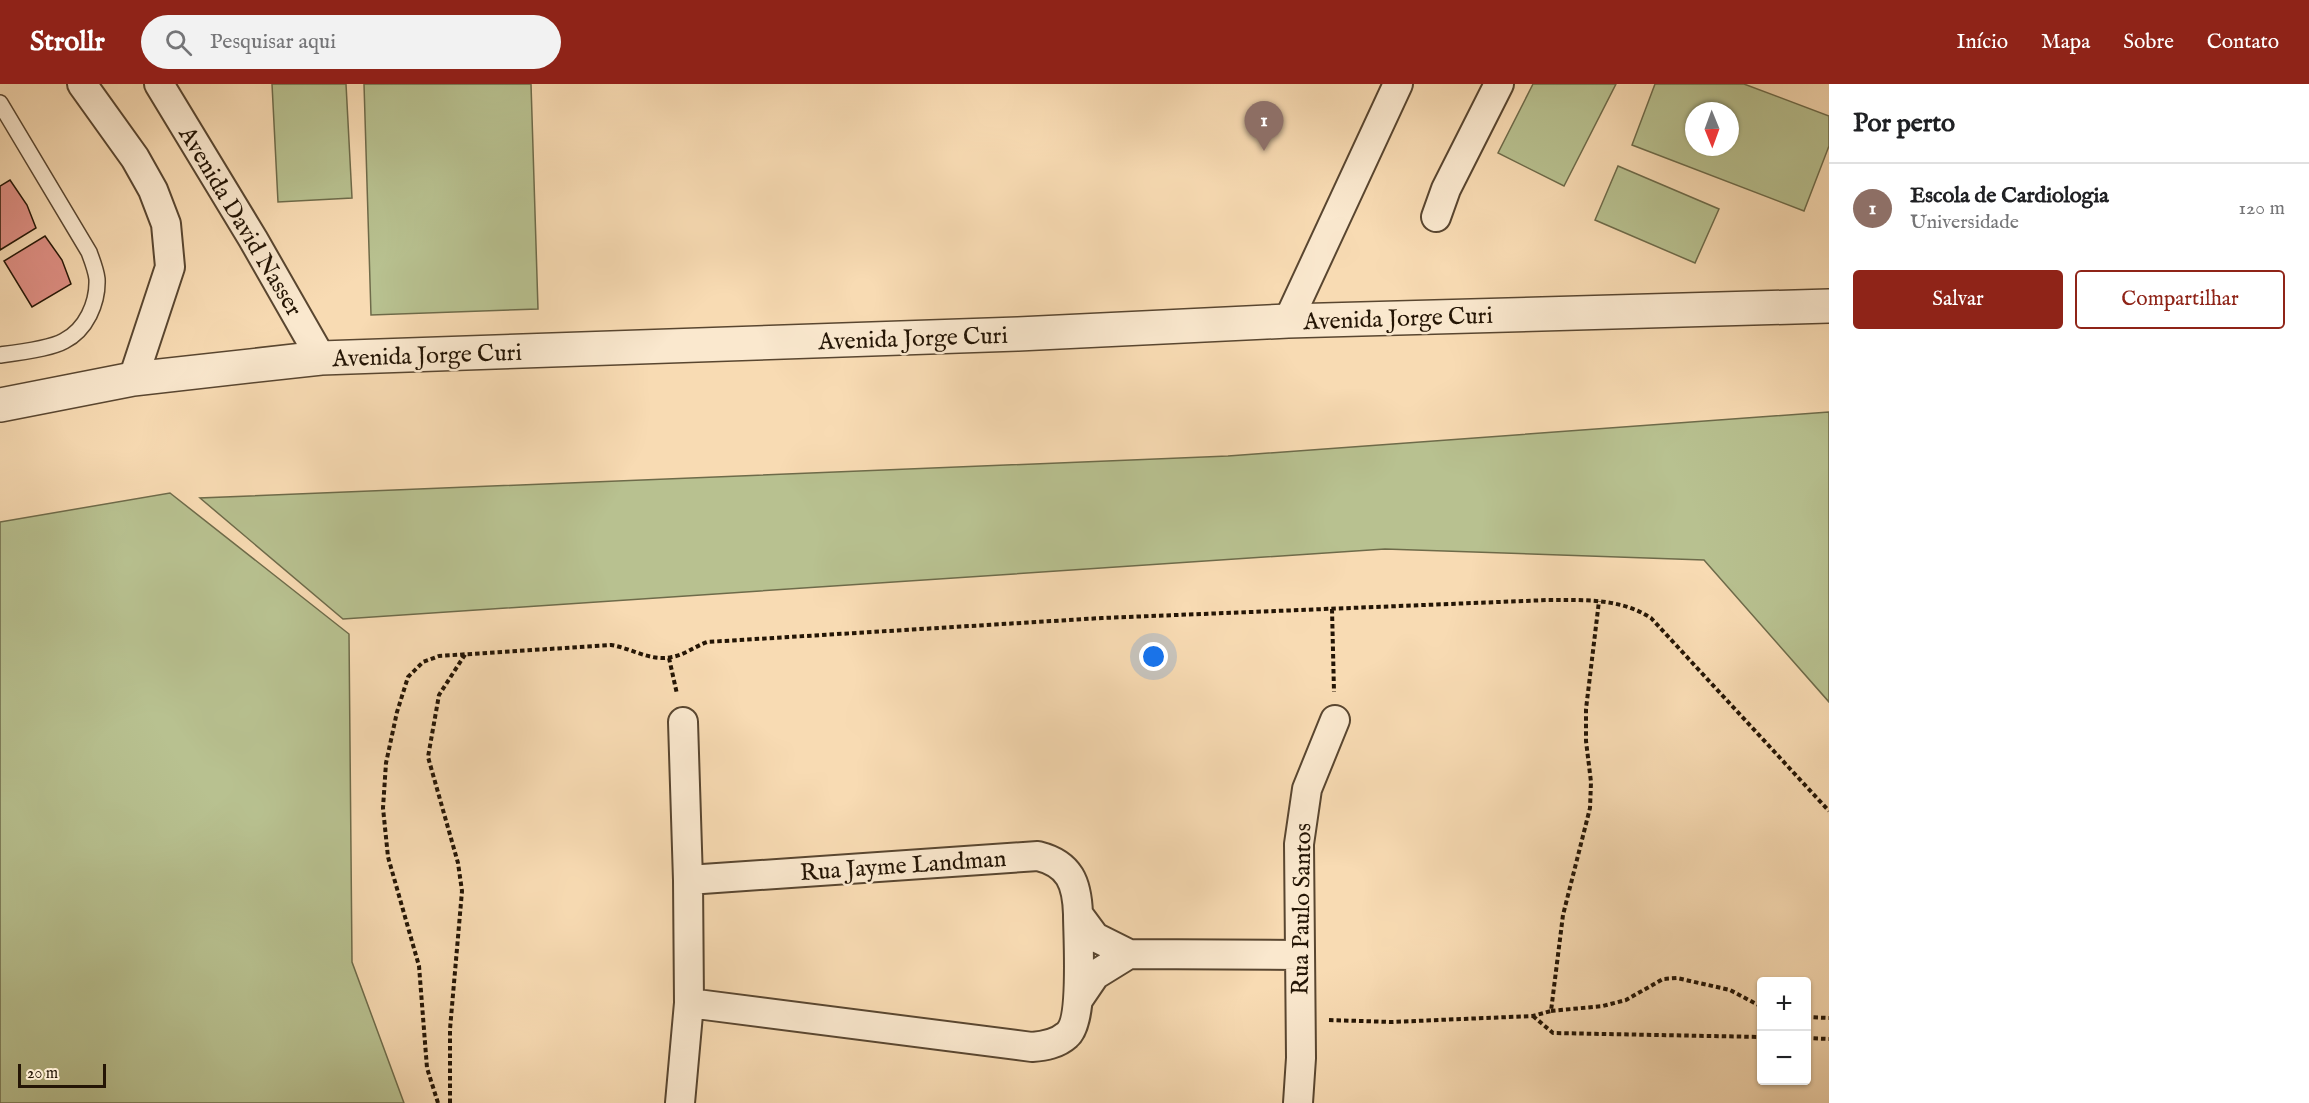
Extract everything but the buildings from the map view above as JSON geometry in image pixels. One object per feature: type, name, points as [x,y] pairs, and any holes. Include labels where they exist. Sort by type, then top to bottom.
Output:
[{"type":"street","points":[[82,84],[135,158],[153,190],[166,224],[170,267],[133,380]]},
{"type":"street","name":"Avenida David Nasser","points":[[159,84],[253,239],[321,358]]},
{"type":"street","points":[[1288,321],[1398,84]]},
{"type":"street","points":[[1436,217],[1446,189],[1499,84]]},
{"type":"street","name":"Avenida Jorge Curi","points":[[0,405],[133,380],[321,358],[1018,334],[1288,321],[1829,306]]},
{"type":"street","name":"Rua Paulo Santos","points":[[1298,1103],[1301,1058],[1299,844],[1307,789],[1335,720]]},
{"type":"street","points":[[680,1103],[689,1003],[683,722]]},
{"type":"street","name":"Rua Jayme Landman","points":[[688,880],[1038,855],[1054,860],[1065,869],[1074,883],[1078,899],[1076,1019],[1067,1035],[1050,1045],[1032,1047],[689,1003]]},
{"type":"street","points":[[1078,914],[1095,937],[1129,954],[1299,955]]},
{"type":"street","name":"Rua Jayme Landman","points":[[1078,1000],[1095,975],[1129,954]]},
{"type":"lane","points":[[0,103],[89,252],[97,276],[93,308],[83,325],[72,336],[63,342],[0,355]]},
{"type":"path","points":[[438,1103],[427,1068],[419,966],[387,857],[383,808],[386,763],[397,712],[408,677],[423,662],[439,656],[612,645],[627,647],[652,657],[669,658],[684,654],[707,642],[1102,618],[1548,600],[1599,601],[1625,605],[1651,618],[1829,811]]},
{"type":"path","points":[[1551,1011],[1563,915],[1590,808],[1591,782],[1586,741],[1586,709],[1599,601]]},
{"type":"path","points":[[1332,609],[1335,720]]},
{"type":"path","points":[[450,1103],[450,1029],[462,891],[458,863],[428,758],[439,695],[466,653]]},
{"type":"path","points":[[669,658],[675,683]]},
{"type":"path","points":[[1300,1020],[1391,1022],[1533,1016],[1551,1011],[1626,1000],[1663,979],[1677,978],[1730,990],[1757,1004]]},
{"type":"path","points":[[1533,1016],[1553,1034],[1757,1037]]},
{"type":"path","points":[[1811,1017],[1829,1018]]},
{"type":"path","points":[[1811,1038],[1829,1039]]},
{"type":"green space","points":[[272,84],[346,84],[352,198],[278,202]]},
{"type":"green space","points":[[364,84],[531,84],[538,309],[371,315]]},
{"type":"green space","points":[[1533,84],[1616,84],[1564,186],[1498,153]]},
{"type":"green space","points":[[1655,84],[1744,84],[1829,116],[1829,146],[1804,211],[1632,145]]},
{"type":"green space","points":[[1618,166],[1719,209],[1695,263],[1595,220]]},
{"type":"green space","points":[[1829,412],[1829,702],[1704,560],[1385,549],[343,619],[200,498],[1228,456]]},
{"type":"green space","points":[[170,493],[349,634],[352,962],[404,1103],[0,1103],[0,522]]},
{"type":"place","name":"Escola de Cardiologia","points":[[1264,151]]}]
